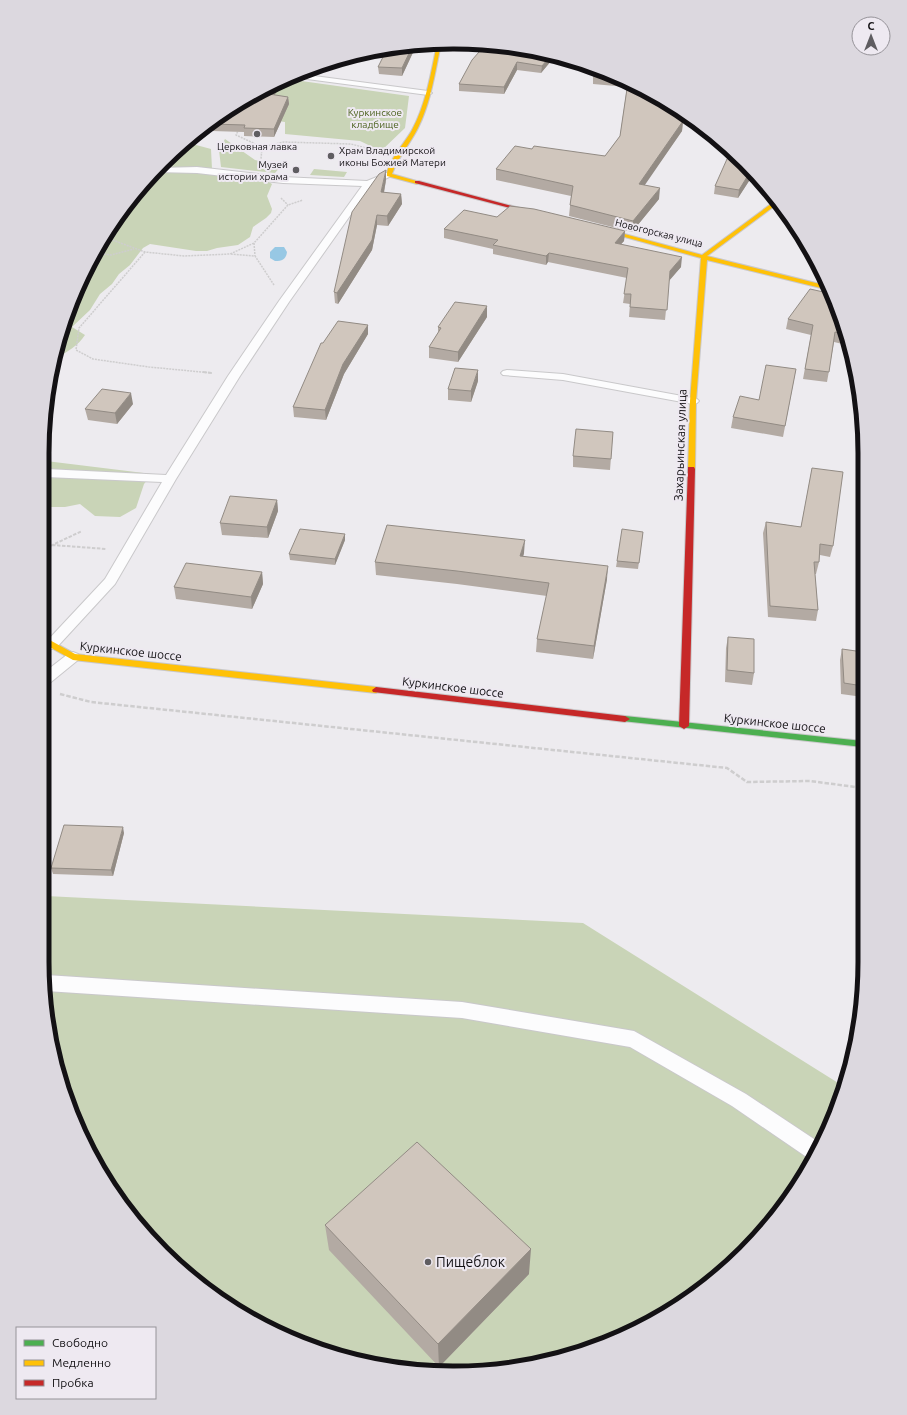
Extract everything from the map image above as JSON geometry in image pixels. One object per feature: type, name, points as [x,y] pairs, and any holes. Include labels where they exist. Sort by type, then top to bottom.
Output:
[{"type":"street","points":[[438,50],[428,93],[416,128],[391,166],[389,175],[551,217]]},
{"type":"street","points":[[704,256],[772,205]]},
{"type":"street","name":"Новогорская улица","points":[[582,225],[821,286]]},
{"type":"street","name":"Захарьинская улица","points":[[684,726],[693,401],[704,256]]},
{"type":"street","name":"Куркинское шоссе","points":[[49,642],[73,657],[684,726],[858,743]]},
{"type":"lane","points":[[305,77],[428,93]]},
{"type":"lane","points":[[163,171],[197,170],[283,180],[368,184],[389,175]]},
{"type":"lane","points":[[161,173],[162,183]]},
{"type":"lane","points":[[49,642],[110,581],[170,479],[234,376],[284,301],[368,184]]},
{"type":"lane","points":[[507,373],[563,377],[693,401]]},
{"type":"lane","points":[[49,473],[170,479]]},
{"type":"lane","points":[[49,676],[73,657]]},
{"type":"lane","points":[[50,983],[462,1010],[634,1039],[739,1100],[812,1149]]},
{"type":"path","points":[[239,128],[236,135],[262,147],[284,142],[350,144],[367,147],[374,150],[376,155],[372,160],[360,166]]},
{"type":"path","points":[[262,147],[260,160],[267,161]]},
{"type":"path","points":[[230,254],[254,243],[288,205],[308,198]]},
{"type":"path","points":[[110,239],[146,252],[184,256],[230,254],[255,256]]},
{"type":"path","points":[[254,243],[255,256],[284,301]]},
{"type":"path","points":[[101,255],[103,256],[119,253],[134,248]]},
{"type":"path","points":[[146,252],[79,328],[76,350],[94,359],[149,367],[234,376]]},
{"type":"path","points":[[49,546],[82,531]]},
{"type":"path","points":[[52,545],[128,550]]},
{"type":"path","points":[[53,692],[91,702],[727,768],[746,782],[810,781],[858,787]]},
{"type":"green space","name":"Куркинское кладбище","points":[[298,81],[409,96],[405,128],[381,151],[360,141],[285,134],[285,122],[263,119],[263,97]]},
{"type":"green space","points":[[225,139],[255,160],[281,166],[275,173],[221,167],[219,150]]},
{"type":"green space","points":[[193,144],[211,149],[212,169],[214,174],[228,177],[260,179],[272,184],[267,196],[272,209],[271,213],[253,227],[250,237],[238,245],[207,251],[196,251],[150,244],[143,248],[130,265],[100,294],[90,310],[72,327],[85,335],[72,348],[62,355],[70,323],[103,251],[117,229],[149,187],[167,167],[187,149]]},
{"type":"green space","points":[[314,169],[347,172],[344,177],[310,175]]},
{"type":"green space","points":[[49,461],[152,474],[144,484],[136,508],[120,517],[95,516],[80,504],[65,507],[49,507]]},
{"type":"green space","points":[[49,896],[583,923],[839,1084],[827,1116],[804,1164],[774,1208],[740,1248],[700,1282],[656,1312],[584,1345],[506,1363],[454,1366],[427,1365],[401,1363],[375,1358],[323,1345],[275,1324],[251,1312],[207,1282],[167,1248],[149,1228],[117,1186],[103,1164],[70,1092],[52,1014],[49,962]]},
{"type":"water","points":[[275,247],[284,247],[287,252],[284,259],[275,261],[270,258],[270,252]]},
{"type":"building","points":[[481,50],[506,52],[547,60],[542,66],[517,62],[504,87],[459,84],[472,60]]},
{"type":"building","points":[[410,51],[402,68],[378,67],[384,55]]},
{"type":"building","points":[[627,89],[656,103],[683,121],[639,184],[660,188],[633,221],[570,205],[573,186],[496,169],[515,146],[532,149],[534,146],[605,156],[620,136]]},
{"type":"building","points":[[269,94],[288,97],[274,129],[244,128],[245,125],[219,124],[251,103]]},
{"type":"building","points":[[729,157],[748,176],[739,190],[715,186]]},
{"type":"building","points":[[386,170],[381,192],[401,194],[387,216],[377,215],[372,240],[337,293],[334,292],[352,212],[379,174]]},
{"type":"building","points":[[510,206],[534,209],[625,231],[615,243],[682,257],[670,271],[667,310],[630,307],[631,294],[624,294],[628,268],[549,253],[546,256],[493,245],[498,240],[444,229],[464,210],[497,217]]},
{"type":"building","points":[[810,289],[824,292],[840,333],[835,332],[829,372],[805,369],[813,325],[788,319]]},
{"type":"building","points":[[455,302],[487,306],[458,352],[429,347],[441,328],[438,327]]},
{"type":"building","points":[[338,321],[368,325],[343,364],[325,410],[293,407],[321,343],[323,343]]},
{"type":"building","points":[[766,365],[796,369],[785,426],[733,417],[740,396],[759,400]]},
{"type":"building","points":[[455,368],[478,370],[471,391],[448,389]]},
{"type":"building","points":[[102,389],[131,393],[115,413],[85,409]]},
{"type":"building","points":[[576,429],[613,432],[611,459],[573,456]]},
{"type":"building","points":[[812,468],[843,472],[833,546],[820,544],[819,562],[814,562],[818,610],[770,606],[766,522],[801,527]]},
{"type":"building","points":[[230,496],[277,500],[267,527],[220,523]]},
{"type":"building","points":[[387,525],[525,540],[520,556],[608,566],[594,646],[537,639],[549,583],[375,562]]},
{"type":"building","points":[[300,529],[345,534],[335,559],[289,554]]},
{"type":"building","points":[[622,529],[643,532],[639,563],[617,561]]},
{"type":"building","points":[[186,563],[262,572],[251,597],[174,587]]},
{"type":"building","points":[[728,637],[754,639],[754,673],[727,670]]},
{"type":"building","points":[[842,649],[858,651],[858,685],[844,683]]},
{"type":"building","points":[[64,825],[123,827],[111,870],[51,868]]},
{"type":"building","name":"Пищеблок","points":[[417,1142],[531,1249],[438,1344],[325,1225]]},
{"type":"traffic: fast","points":[[625,719],[858,743]]},
{"type":"traffic: slow","points":[[417,182],[389,175],[394,162],[413,133],[424,107],[438,50]]},
{"type":"traffic: slow","points":[[691,469],[693,401],[704,256],[772,205]]},
{"type":"traffic: slow","points":[[595,228],[741,267],[821,286]]},
{"type":"traffic: slow","points":[[49,643],[73,657],[376,690]]},
{"type":"traffic: jam","points":[[417,182],[539,214]]},
{"type":"traffic: jam","points":[[684,726],[691,469]]},
{"type":"traffic: jam","points":[[376,690],[625,719]]},
{"type":"place","name":"Церковная лавка","points":[[257,134]]},
{"type":"place","name":"Храм Владимирской иконы Божией Матери","points":[[331,156]]},
{"type":"place","name":"Музей истории храма","points":[[296,170]]},
{"type":"place","name":"Пищеблок","points":[[428,1262]]}]
